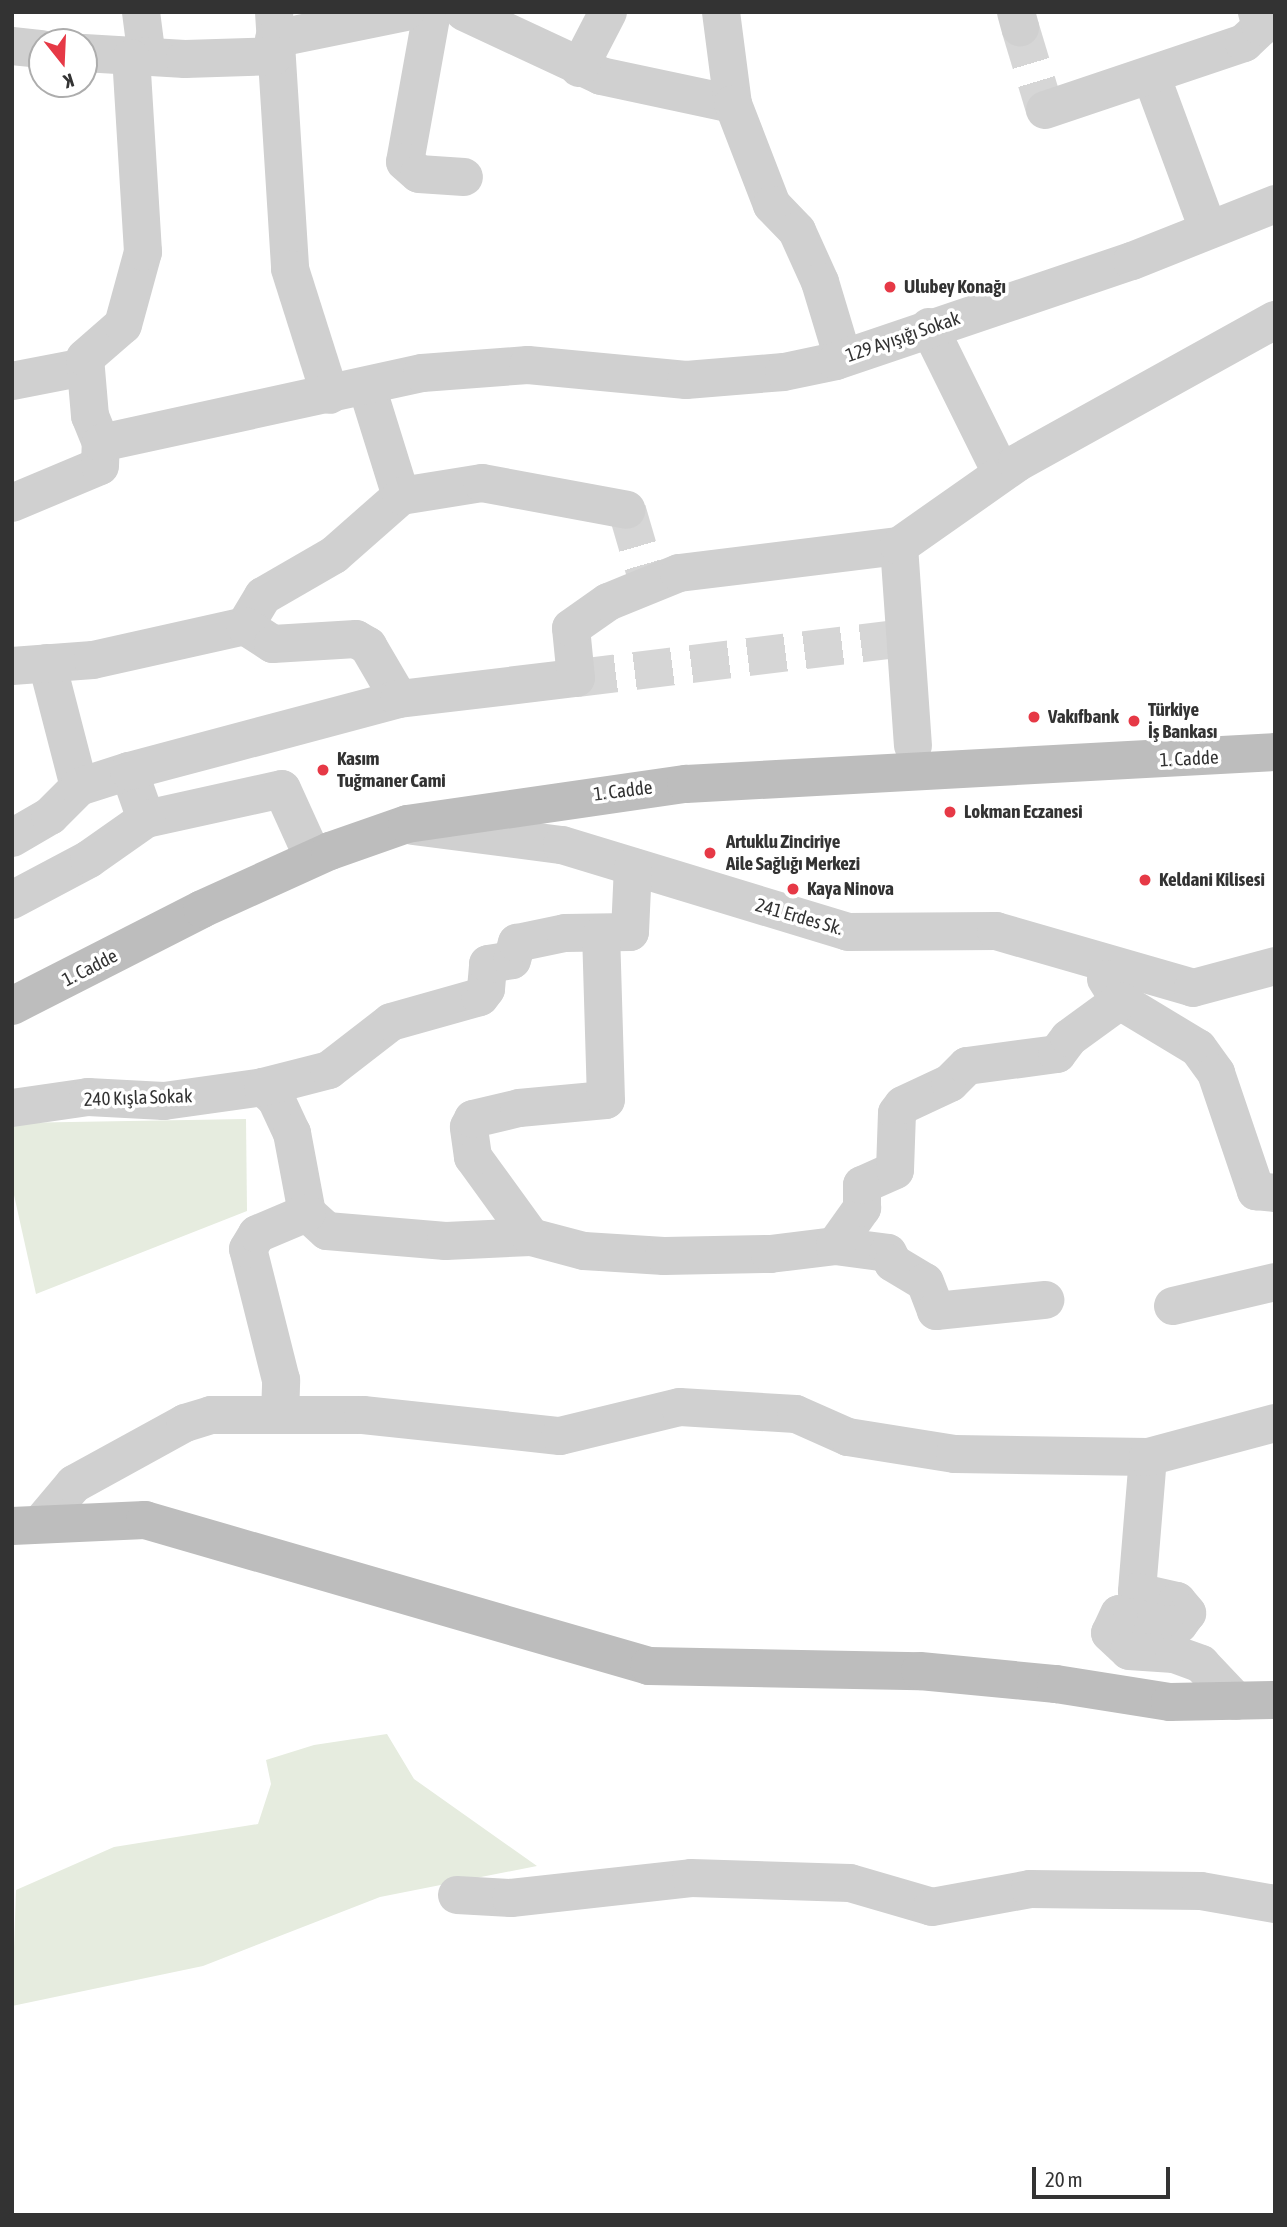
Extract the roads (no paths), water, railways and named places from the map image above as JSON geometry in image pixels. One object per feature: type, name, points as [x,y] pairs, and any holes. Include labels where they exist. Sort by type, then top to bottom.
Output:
[{"type":"main road","name":"1. Cadde","points":[[12,1006],[214,904],[330,851],[407,824],[686,784],[1275,752]]},
{"type":"main road","points":[[27,1524],[145,1520],[649,1666],[920,1671],[1170,1702],[1275,1700]]},
{"type":"street","points":[[12,503],[100,466],[101,443],[90,416],[84,367],[85,358],[123,325],[142,263],[138,110],[130,86],[139,58],[141,12]]},
{"type":"street","points":[[98,54],[139,58],[405,12]]},
{"type":"street","points":[[432,12],[405,162],[419,174],[464,177]]},
{"type":"street","points":[[464,12],[579,68],[733,104]]},
{"type":"street","points":[[579,68],[608,12]]},
{"type":"street","points":[[721,12],[733,104],[772,205],[797,231],[820,282],[843,358]]},
{"type":"street","points":[[1045,110],[1256,37],[1261,27],[1257,12]]},
{"type":"street","points":[[274,36],[286,144],[290,269],[330,396]]},
{"type":"street","points":[[1151,75],[1208,229]]},
{"type":"street","name":"129 Ayışığı Sokak","points":[[101,443],[330,396],[422,373],[528,365],[639,379],[784,372],[843,358],[1132,261],[1275,204]]},
{"type":"street","points":[[12,838],[50,816],[79,787],[129,771],[399,699],[576,678],[571,628],[608,602],[679,573],[899,546],[1001,474],[1275,320]]},
{"type":"street","points":[[929,327],[1001,474]]},
{"type":"street","points":[[12,381],[84,367]]},
{"type":"street","points":[[367,387],[401,496]]},
{"type":"street","points":[[245,626],[263,596],[334,555],[401,496],[482,483],[628,510]]},
{"type":"street","points":[[899,546],[914,746]]},
{"type":"street","points":[[79,787],[30,665],[93,660],[245,626],[273,644],[356,639],[368,646],[399,699]]},
{"type":"street","points":[[129,771],[146,819]]},
{"type":"street","points":[[12,900],[89,859],[146,819],[282,789],[306,842]]},
{"type":"street","name":"241 Erdes Sk.","points":[[407,824],[434,832],[562,845],[848,932],[996,931],[1193,988],[1275,966]]},
{"type":"street","points":[[531,1237],[473,1157],[470,1127],[473,1119],[519,1108],[606,1100],[601,936],[630,932],[633,867]]},
{"type":"street","name":"240 Kışla Sokak","points":[[12,1108],[88,1097],[164,1101],[264,1087],[329,1070],[391,1022],[480,997],[486,989],[488,964],[512,960],[517,943],[565,933],[601,936]]},
{"type":"street","points":[[1099,961],[1120,1001],[1199,1048],[1216,1073],[1256,1191],[1275,1193]]},
{"type":"street","points":[[835,1246],[862,1208],[862,1185],[895,1170],[897,1113],[903,1105],[950,1083],[967,1066],[1057,1054],[1069,1038],[1120,1001]]},
{"type":"street","points":[[264,1087],[276,1099],[292,1133],[307,1213],[327,1231],[446,1241],[531,1237],[584,1251],[664,1256],[769,1254],[835,1246],[888,1253],[893,1264],[925,1282],[936,1311],[1045,1300]]},
{"type":"street","points":[[280,1415],[281,1380],[248,1249],[257,1234],[307,1213]]},
{"type":"street","points":[[1173,1306],[1275,1282]]},
{"type":"street","points":[[27,1524],[74,1484],[185,1423],[211,1415],[363,1415],[559,1436],[680,1407],[796,1415],[848,1437],[955,1454],[1148,1457],[1275,1423]]},
{"type":"street","points":[[1148,1457],[1137,1592],[1177,1601],[1187,1613],[1179,1624],[1164,1625],[1119,1615],[1110,1633],[1129,1651],[1174,1654],[1201,1664],[1236,1701]]},
{"type":"street","points":[[457,1895],[511,1898],[691,1878],[850,1883],[932,1907],[1030,1889],[1201,1891],[1275,1904]]},
{"type":"tunnel","points":[[1020,27],[1045,110]]},
{"type":"tunnel","points":[[627,510],[649,585]]},
{"type":"tunnel","points":[[578,678],[906,638]]},
{"type":"place","name":"Ulubey Konağı","points":[[890,287]]},
{"type":"place","name":"Vakıfbank","points":[[1034,717]]},
{"type":"place","name":"Türkiye İş Bankası","points":[[1134,721]]},
{"type":"place","name":"Kasım Tuğmaner Cami","points":[[323,770]]},
{"type":"place","name":"Lokman Eczanesi","points":[[950,812]]},
{"type":"place","name":"Artuklu Zinciriye Aile Sağlığı Merkezi","points":[[710,853]]},
{"type":"place","name":"Keldani Kilisesi","points":[[1145,880]]},
{"type":"place","name":"Kaya Ninova","points":[[793,889]]}]
